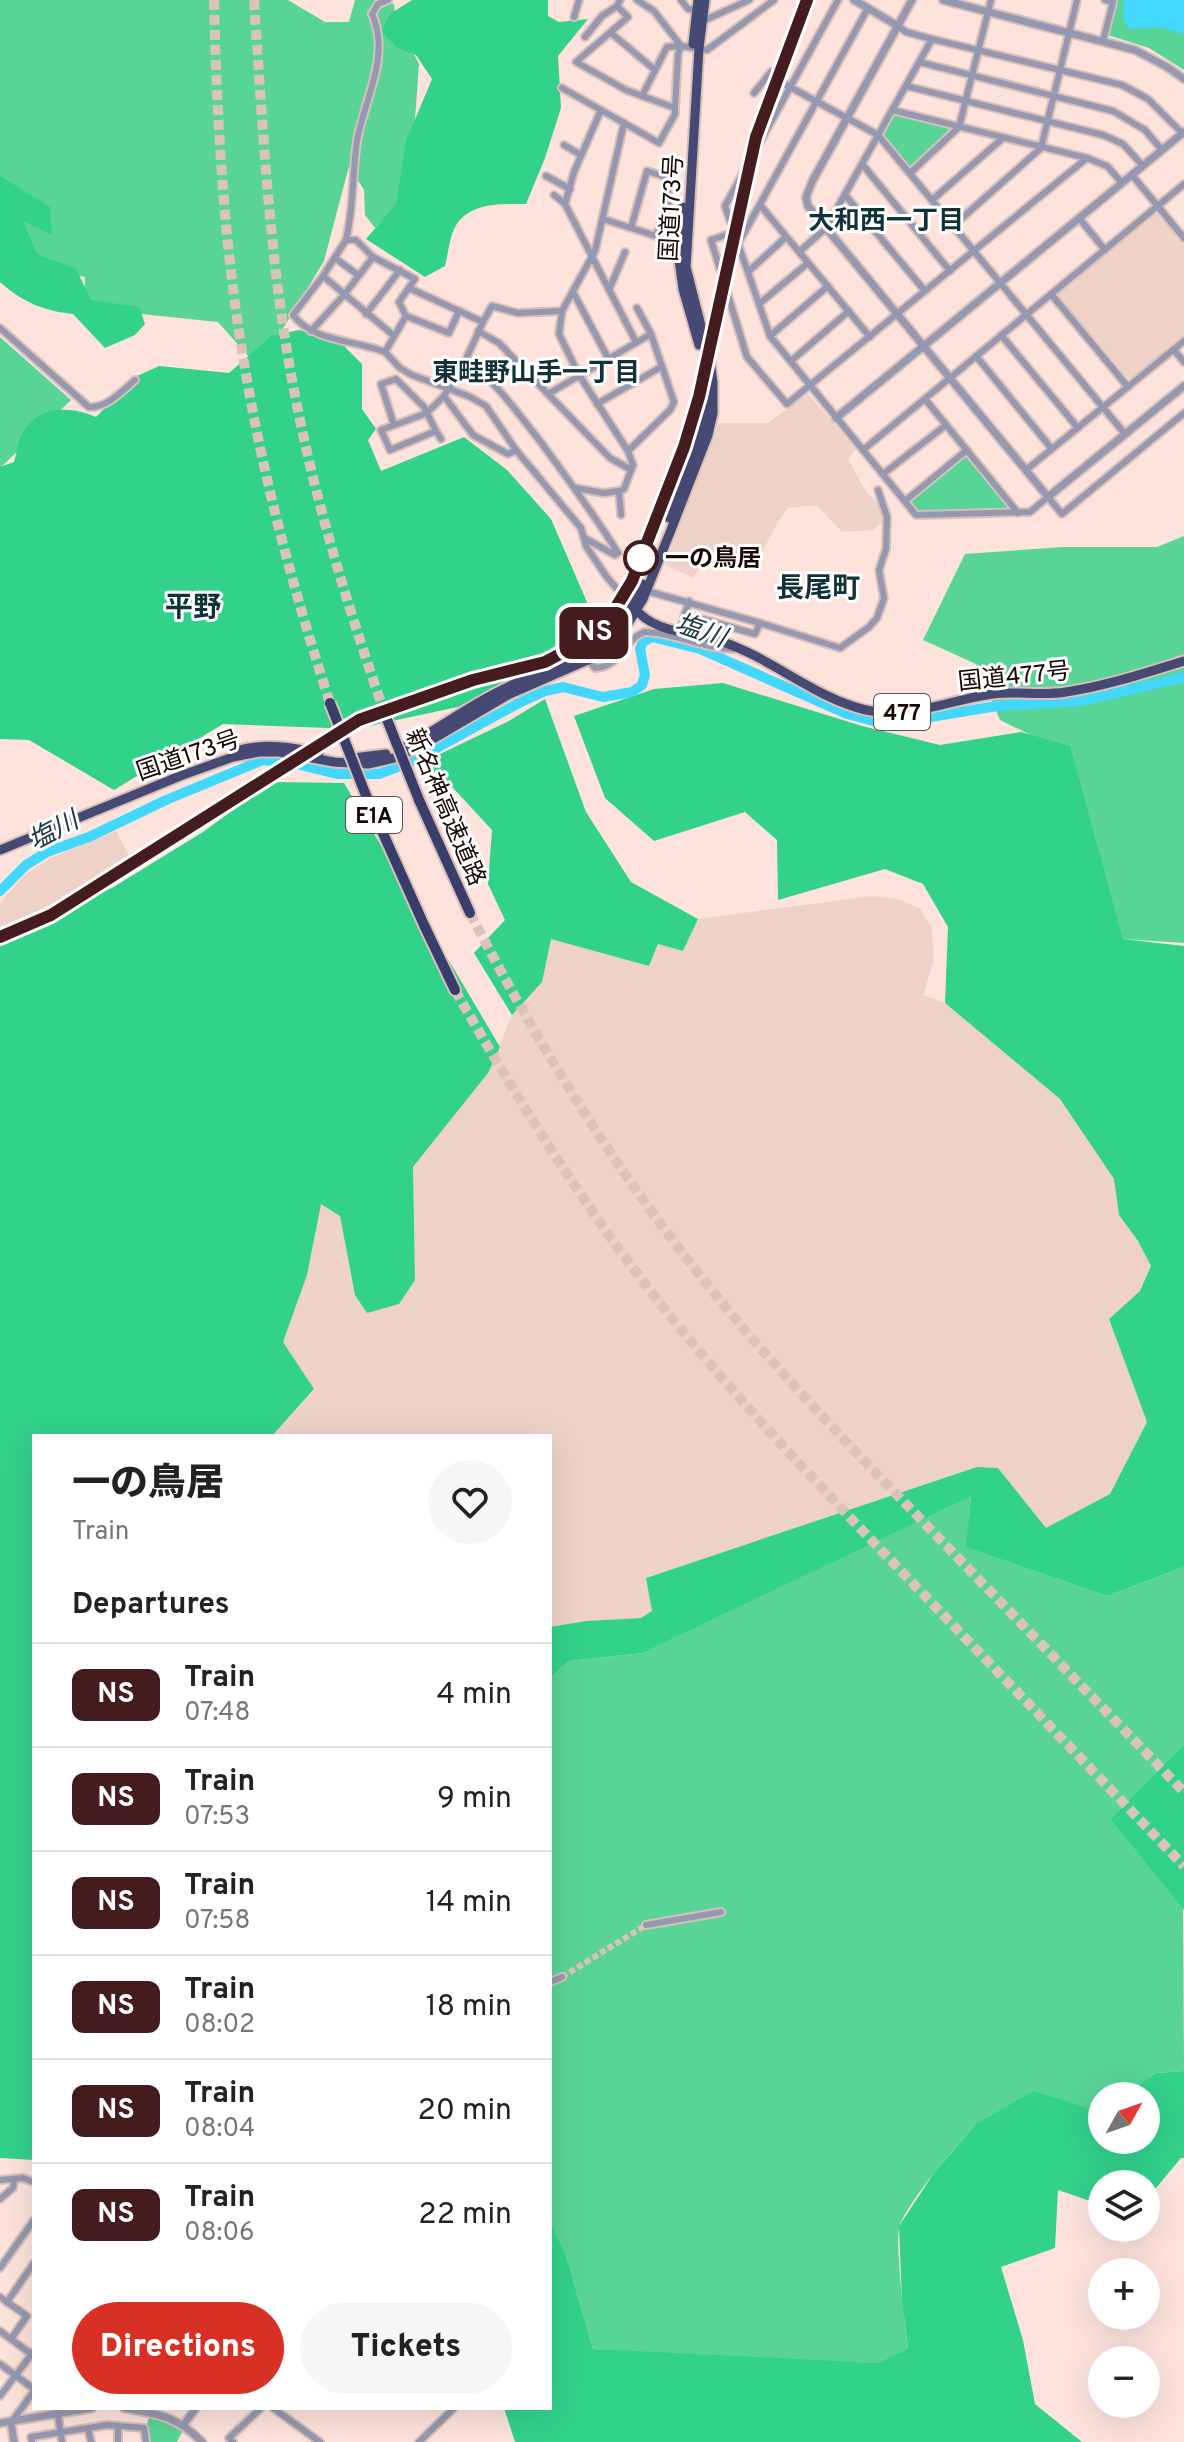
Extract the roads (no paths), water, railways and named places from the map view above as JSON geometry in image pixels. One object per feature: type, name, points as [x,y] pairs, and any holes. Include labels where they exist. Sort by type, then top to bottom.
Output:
[{"type":"highway","name":"国道173号","points":[[0,850],[233,757],[279,752],[334,762],[368,764],[394,758],[421,746],[508,695],[588,660],[609,645],[634,607],[706,419],[706,369],[683,289],[679,260],[701,8]]},
{"type":"highway","name":"国道173号","points":[[0,844],[217,756],[253,747],[279,746],[335,757],[384,755],[435,731],[523,679],[559,667],[582,655],[602,641],[634,607],[647,591],[695,470],[713,413],[710,361],[686,267],[696,48]]},
{"type":"highway","name":"国道477号","points":[[634,607],[652,623],[723,642],[846,704],[870,711],[932,708],[997,693],[1064,692],[1114,683],[1184,661]]},
{"type":"highway","name":"E1A","points":[[330,703],[365,793],[455,990]]},
{"type":"highway","name":"新名神高速道路","points":[[386,717],[470,913]]},
{"type":"street","points":[[388,0],[378,4],[372,14],[379,34],[377,65],[357,141],[354,194],[346,240],[293,315],[298,323],[311,331],[366,344],[385,352],[400,368],[486,406],[516,450],[581,528],[586,546],[606,576],[634,607]]},
{"type":"street","points":[[574,17],[579,0]]},
{"type":"street","points":[[637,0],[654,11],[681,46]]},
{"type":"street","points":[[681,0],[688,9],[749,0]]},
{"type":"street","points":[[838,0],[725,206],[770,336],[916,515],[1030,512],[1184,386]]},
{"type":"street","points":[[836,418],[1184,133],[1148,99],[1122,85],[906,32],[854,0]]},
{"type":"street","points":[[912,0],[806,197],[808,206],[1062,514],[1184,413]]},
{"type":"street","points":[[943,0],[1103,41],[1152,57],[1184,79]]},
{"type":"street","points":[[910,173],[959,127],[991,0]]},
{"type":"street","points":[[953,226],[1041,148],[1077,0]]},
{"type":"street","points":[[642,96],[667,47],[707,50],[775,1]]},
{"type":"street","points":[[1103,41],[1111,1]]},
{"type":"street","points":[[585,37],[602,16],[618,3],[628,17],[576,62],[642,96],[675,108]]},
{"type":"street","points":[[738,244],[868,8]]},
{"type":"street","points":[[611,33],[655,70]]},
{"type":"street","points":[[799,252],[826,228],[932,39]]},
{"type":"street","points":[[562,88],[659,143],[675,114],[681,46]]},
{"type":"street","points":[[919,62],[1113,111],[1145,130],[1162,150]]},
{"type":"street","points":[[754,93],[771,72],[779,81],[878,135],[1125,434]]},
{"type":"street","points":[[906,86],[1103,135],[1123,144],[1143,166]]},
{"type":"street","points":[[565,204],[581,155],[601,110]]},
{"type":"street","points":[[892,110],[1087,158],[1107,166],[1122,183]]},
{"type":"street","points":[[575,488],[604,493],[619,491],[624,489],[633,465],[628,451],[579,375],[559,334],[562,311],[592,257],[624,123]]},
{"type":"street","points":[[932,200],[1003,138]]},
{"type":"street","points":[[564,145],[581,155]]},
{"type":"street","points":[[735,232],[711,240],[747,357],[787,404],[1087,158]]},
{"type":"street","points":[[862,164],[950,271]]},
{"type":"street","points":[[631,228],[647,171],[666,177]]},
{"type":"street","points":[[1132,175],[1184,238]]},
{"type":"street","points":[[546,176],[570,189]]},
{"type":"street","points":[[863,450],[1184,185]]},
{"type":"street","points":[[603,219],[656,236],[669,202],[668,191]]},
{"type":"street","points":[[554,195],[565,204],[636,342]]},
{"type":"street","points":[[845,195],[925,291]]},
{"type":"street","points":[[760,205],[870,337]]},
{"type":"street","points":[[1079,218],[1105,250]]},
{"type":"street","points":[[748,272],[786,237]]},
{"type":"street","points":[[346,240],[356,240],[373,257],[415,279],[399,302],[406,316],[449,333],[459,311]]},
{"type":"street","points":[[609,290],[625,252]]},
{"type":"street","points":[[311,331],[373,257]]},
{"type":"street","points":[[335,258],[358,275]]},
{"type":"street","points":[[759,304],[808,263]]},
{"type":"street","points":[[366,314],[400,270]]},
{"type":"street","points":[[323,276],[393,335]]},
{"type":"street","points":[[770,336],[828,286]]},
{"type":"street","points":[[409,288],[483,322]]},
{"type":"street","points":[[573,292],[608,358]]},
{"type":"street","points":[[1051,294],[1128,387]]},
{"type":"street","points":[[436,431],[390,450],[381,430],[427,413],[444,396],[492,306],[518,313],[562,311]]},
{"type":"street","points":[[628,451],[670,410],[674,402],[651,334],[637,308]]},
{"type":"street","points":[[791,361],[849,311]]},
{"type":"street","points":[[385,352],[406,316]]},
{"type":"street","points":[[0,328],[89,407],[94,408],[114,398],[135,380]]},
{"type":"street","points":[[478,331],[499,343],[610,458],[630,469]]},
{"type":"street","points":[[548,394],[651,334]]},
{"type":"street","points":[[1001,335],[1078,428]]},
{"type":"street","points":[[1026,470],[1184,341]]},
{"type":"street","points":[[1174,350],[1184,362]]},
{"type":"street","points":[[976,356],[1052,449]]},
{"type":"street","points":[[466,359],[495,385],[575,488],[618,553],[615,555],[586,539]]},
{"type":"street","points":[[597,404],[661,367]]},
{"type":"street","points":[[394,425],[381,384],[396,379],[427,413],[441,439]]},
{"type":"street","points":[[444,396],[473,435],[508,454],[516,450]]},
{"type":"street","points":[[925,399],[1018,513]]},
{"type":"street","points":[[883,474],[946,425]]},
{"type":"street","points":[[905,501],[967,450]]},
{"type":"street","points":[[647,591],[840,648],[877,618],[884,598],[879,570],[886,549],[887,517],[878,490]]},
{"type":"street","points":[[619,491],[621,515]]},
{"type":"street","points":[[680,631],[689,601]]},
{"type":"street","points":[[685,614],[755,634],[760,623]]},
{"type":"street","points":[[588,660],[595,668],[615,662],[637,635],[644,632],[740,649]]},
{"type":"street","points":[[646,1925],[721,1912]]},
{"type":"street","points":[[552,1981],[562,1977]]},
{"type":"street","points":[[0,2199],[13,2188],[14,2179]]},
{"type":"street","points":[[0,2180],[32,2182]]},
{"type":"street","points":[[0,2268],[32,2223]]},
{"type":"street","points":[[7,2302],[32,2266]]},
{"type":"street","points":[[0,2297],[27,2316]]},
{"type":"street","points":[[11,2339],[32,2310]]},
{"type":"street","points":[[0,2331],[32,2353]]},
{"type":"street","points":[[0,2396],[32,2355]]},
{"type":"street","points":[[0,2364],[32,2388]]},
{"type":"street","points":[[14,2442],[11,2422],[32,2393]]},
{"type":"street","points":[[0,2423],[57,2410],[62,2442]]},
{"type":"street","points":[[156,2410],[184,2424],[202,2442]]},
{"type":"street","points":[[184,2424],[194,2410]]},
{"type":"street","points":[[233,2442],[229,2438],[259,2410]]},
{"type":"street","points":[[276,2410],[320,2442]]},
{"type":"street","points":[[419,2442],[452,2410]]},
{"type":"street","points":[[32,2442],[31,2437],[107,2425],[144,2428],[146,2442]]},
{"type":"street","points":[[118,2427],[118,2442]]},
{"type":"street","points":[[88,2428],[91,2442]]},
{"type":"water","points":[[1124,0],[1184,0],[1184,34],[1159,27],[1130,29],[1123,20]]},
{"type":"waterway","name":"塩川","points":[[0,891],[26,865],[47,852],[89,837],[166,800],[263,760],[337,774],[379,774],[413,761],[545,691],[563,687],[603,697],[632,692],[642,685],[645,675],[640,649],[643,642],[652,637],[700,649],[847,714],[877,722],[894,723],[997,706],[1082,701],[1184,677]]},
{"type":"tunnel","points":[[214,0],[223,188],[238,328],[262,457],[282,540],[330,703]]},
{"type":"tunnel","points":[[254,0],[272,241],[293,385],[333,552],[386,717]]},
{"type":"tunnel","points":[[470,913],[517,1001],[595,1129],[651,1211],[710,1288],[834,1429],[1184,1792]]},
{"type":"tunnel","points":[[455,990],[571,1180],[622,1253],[679,1326],[740,1399],[805,1469],[1184,1866]]},
{"type":"tunnel","points":[[562,1977],[646,1925]]},
{"type":"railway","points":[[797,25],[807,0]]},
{"type":"railway","points":[[473,680],[545,662],[563,654],[592,635],[616,609],[632,581],[684,447],[702,383]]},
{"type":"railway","points":[[0,937],[51,915],[333,736]]},
{"type":"train","name":"NS","points":[[0,937],[51,915],[359,720],[473,680],[545,662],[579,644],[610,617],[632,581],[684,447],[699,397],[756,137],[807,0]]},
{"type":"place","name":"一の鳥居","points":[[641,558]]},
{"type":"district","name":"大和西一丁目","points":[[886,220]]},
{"type":"district","name":"東畦野山手一丁目","points":[[536,372]]},
{"type":"district","name":"長尾町","points":[[818,587]]},
{"type":"district","name":"平野","points":[[193,606]]}]
